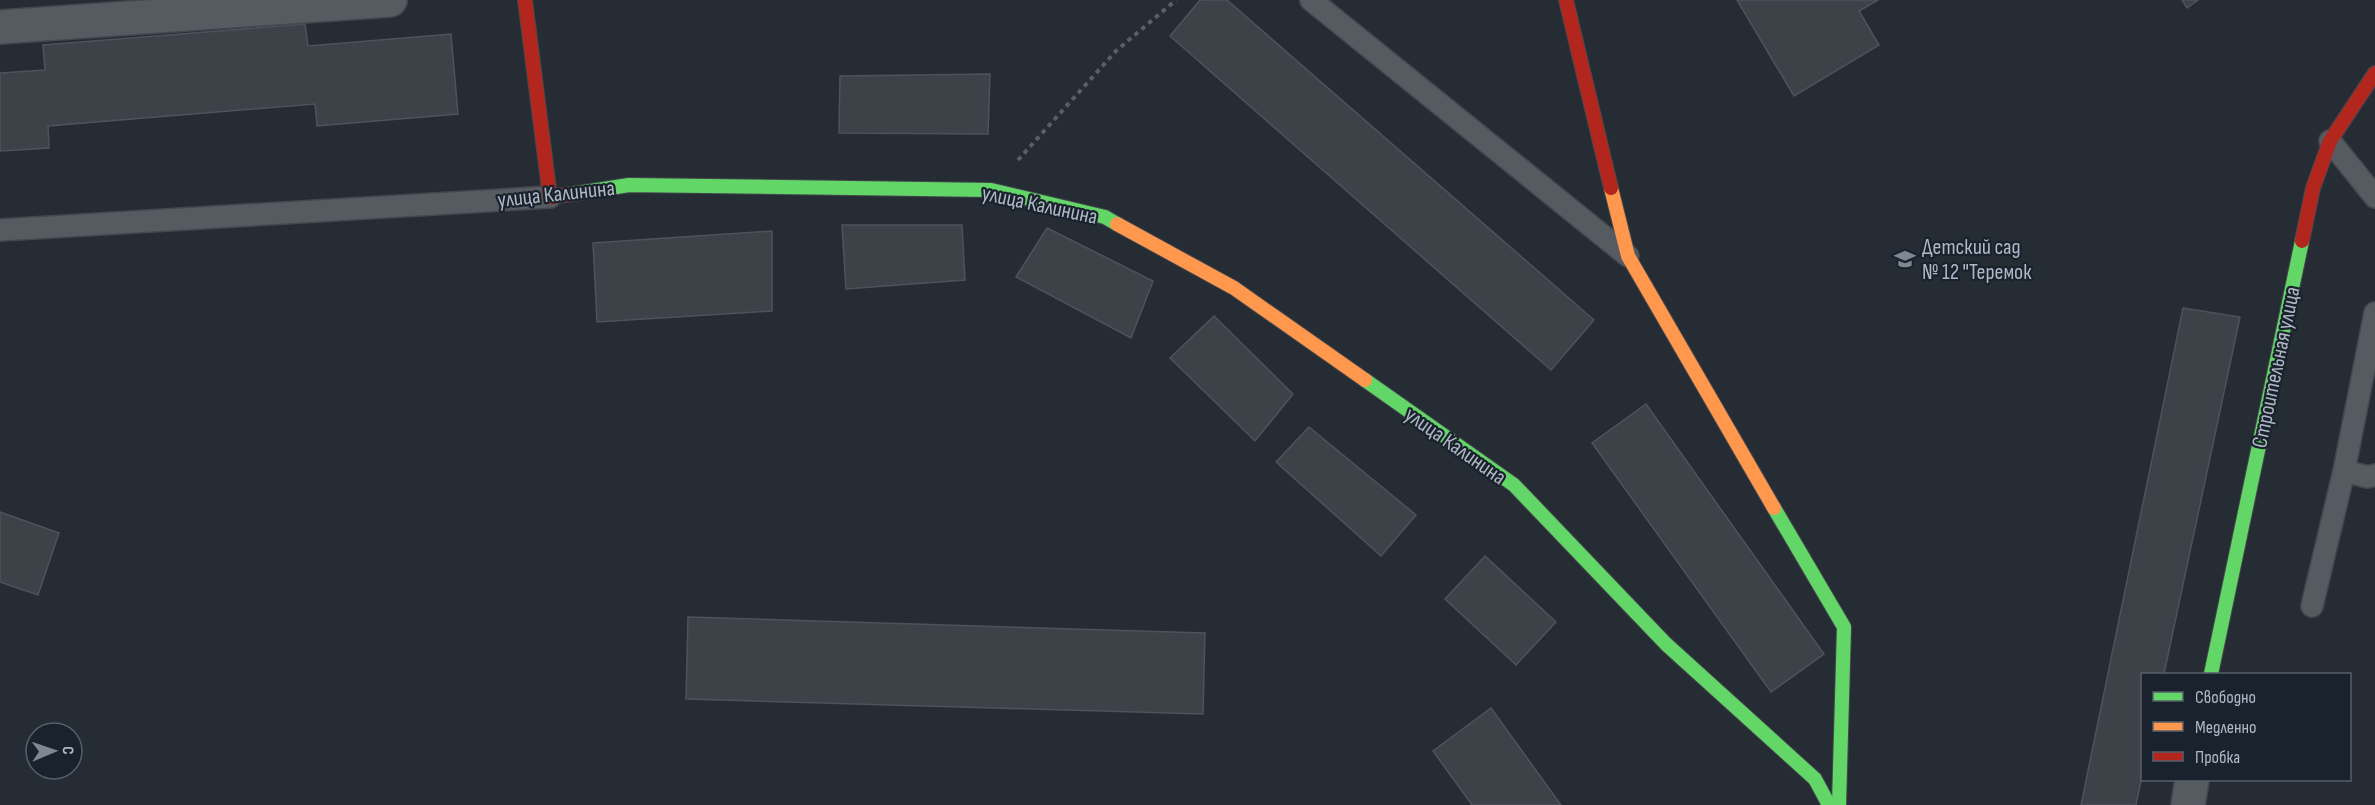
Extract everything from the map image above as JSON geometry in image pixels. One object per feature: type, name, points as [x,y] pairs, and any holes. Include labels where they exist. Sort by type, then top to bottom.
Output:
[{"type":"street","points":[[0,27],[390,0]]},
{"type":"street","points":[[525,0],[550,197]]},
{"type":"street","points":[[1566,0],[1628,256],[1844,627],[1839,805]]},
{"type":"street","name":"Строительная улица","points":[[2211,673],[2313,188],[2330,141],[2375,73]]},
{"type":"street","name":"улица Калинина","points":[[550,197],[628,184],[991,190],[1105,217],[1234,288],[1514,485],[1666,644],[1815,779],[1829,805]]},
{"type":"street","points":[[2188,805],[2192,781]]},
{"type":"lane","points":[[1311,0],[1628,256]]},
{"type":"lane","points":[[2330,141],[2375,196]]},
{"type":"lane","name":"улица Калинина","points":[[0,230],[550,197]]},
{"type":"lane","points":[[2312,606],[2343,471],[2375,313]]},
{"type":"lane","points":[[2343,471],[2368,477],[2375,475]]},
{"type":"path","points":[[991,190],[1116,51],[1176,0]]},
{"type":"building","points":[[1200,0],[1227,0],[1594,320],[1551,370],[1170,36]]},
{"type":"building","points":[[1737,0],[1878,0],[1859,11],[1879,45],[1794,96]]},
{"type":"building","points":[[2182,0],[2198,0],[2187,8]]},
{"type":"building","points":[[305,24],[308,46],[451,34],[458,114],[317,126],[315,104],[48,126],[49,148],[0,151],[0,73],[45,70],[43,45]]},
{"type":"building","points":[[990,74],[988,134],[839,133],[840,76]]},
{"type":"building","points":[[842,225],[962,225],[965,280],[846,289]]},
{"type":"building","points":[[1047,228],[1153,281],[1131,338],[1016,277]]},
{"type":"building","points":[[772,231],[772,311],[597,322],[593,243]]},
{"type":"building","points":[[2183,308],[2240,317],[2164,673],[2141,673],[2141,781],[2136,805],[2081,805]]},
{"type":"building","points":[[1214,316],[1293,394],[1255,441],[1170,358]]},
{"type":"building","points":[[1646,404],[1824,654],[1771,692],[1592,443]]},
{"type":"building","points":[[1309,427],[1416,515],[1381,556],[1276,462]]},
{"type":"building","points":[[0,512],[59,533],[38,595],[0,582]]},
{"type":"building","points":[[1485,556],[1556,622],[1516,665],[1445,599]]},
{"type":"building","points":[[688,617],[1205,633],[1203,714],[686,699]]},
{"type":"building","points":[[1491,708],[1561,805],[1472,805],[1433,751]]},
{"type":"traffic: fast","points":[[572,194],[629,185],[991,190],[1105,217],[1117,224]]},
{"type":"traffic: fast","points":[[2211,673],[2302,241]]},
{"type":"traffic: fast","points":[[1365,380],[1514,485],[1666,644],[1815,779],[1829,805]]},
{"type":"traffic: fast","points":[[1774,508],[1844,627],[1839,805]]},
{"type":"traffic: slow","points":[[1611,188],[1628,256],[1774,508]]},
{"type":"traffic: slow","points":[[1117,224],[1234,288],[1365,380]]},
{"type":"traffic: jam","points":[[525,0],[550,197],[572,194]]},
{"type":"traffic: jam","points":[[1566,0],[1611,188]]},
{"type":"traffic: jam","points":[[2302,241],[2313,188],[2330,141],[2375,73]]},
{"type":"place","name":"Детский сад № 12 \"Теремок","points":[[1905,259]]}]
